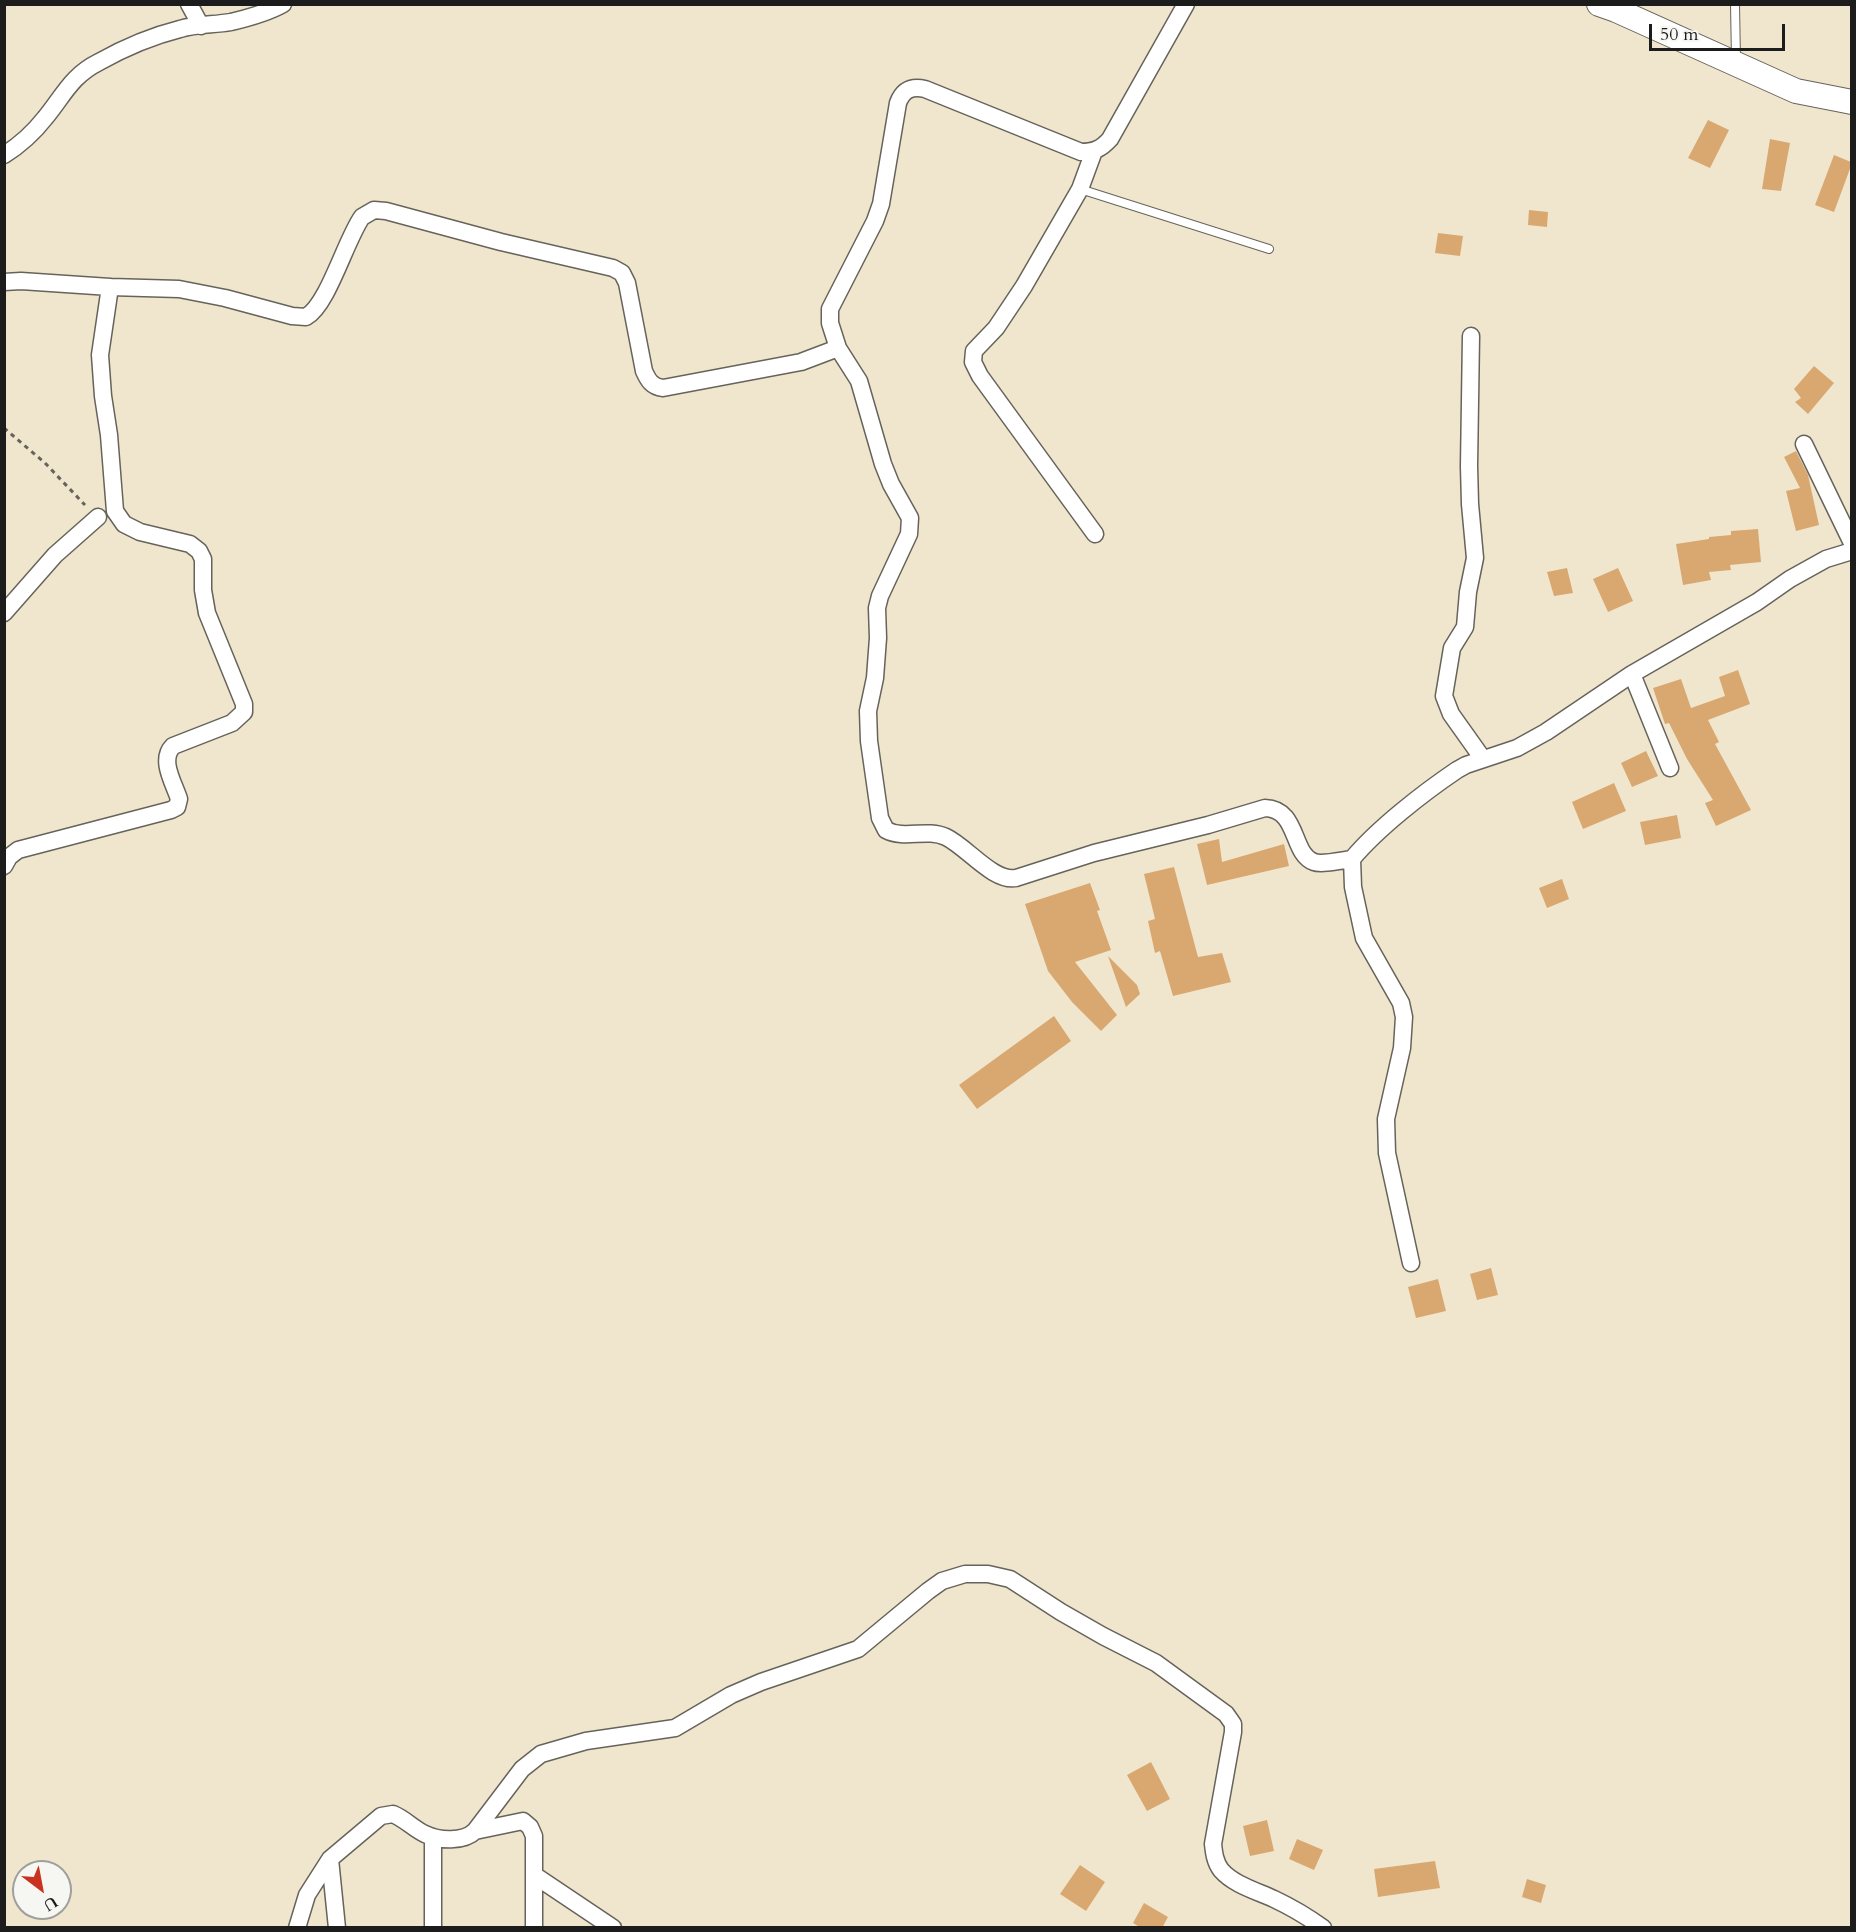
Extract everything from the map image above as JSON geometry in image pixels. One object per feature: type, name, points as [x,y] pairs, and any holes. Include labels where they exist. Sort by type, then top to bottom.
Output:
[{"type":"main road","points":[[1611,6],[1796,91],[1851,102]]},
{"type":"street","points":[[189,4],[201,26]]},
{"type":"street","points":[[4,155],[30,134],[45,118],[68,85],[90,67],[140,42],[182,28],[243,19],[283,4]]},
{"type":"street","points":[[1186,4],[1110,139],[1094,151],[1081,152],[925,89],[914,87],[907,90],[898,103],[881,204],[875,221],[830,309],[830,323],[838,348],[859,381],[883,464],[891,484],[908,512],[911,524],[909,534],[880,596],[877,608],[878,638],[875,678],[868,711],[869,741],[880,818],[886,830],[898,834],[932,832],[945,836],[956,842],[997,875],[1008,879],[1016,879],[1094,853],[1208,825],[1265,808],[1271,808],[1283,816],[1304,854],[1310,860],[1316,863],[1352,859]]},
{"type":"street","points":[[1094,151],[1080,189],[1024,286],[996,328],[978,345],[972,358],[980,376],[1095,534]]},
{"type":"street","points":[[4,282],[179,289],[225,298],[292,316],[306,317],[315,309],[325,292],[362,217],[374,210],[386,211],[501,243],[613,267],[619,271],[627,283],[644,370],[647,379],[655,387],[663,388],[801,362],[838,348]]},
{"type":"street","points":[[4,866],[9,857],[18,850],[176,808],[179,799],[166,759],[170,749],[232,723],[244,712],[244,704],[207,613],[203,590],[203,560],[199,550],[190,544],[140,532],[124,524],[115,511],[100,355],[110,287]]},
{"type":"street","points":[[1471,336],[1469,475],[1475,558],[1468,592],[1465,627],[1452,648],[1444,696],[1451,714],[1483,759]]},
{"type":"street","points":[[1804,444],[1851,543]]},
{"type":"street","points":[[4,613],[55,555],[98,517]]},
{"type":"street","points":[[1411,1263],[1385,1135],[1388,1103],[1402,1047],[1404,1017],[1401,1004],[1364,938],[1353,887],[1352,859],[1362,847],[1393,820],[1466,765],[1517,748],[1546,732],[1632,674],[1758,602],[1790,579],[1826,559],[1851,551]]},
{"type":"street","points":[[1632,674],[1670,768]]},
{"type":"street","points":[[475,1831],[522,1769],[541,1754],[586,1741],[675,1728],[731,1695],[761,1682],[858,1649],[928,1590],[942,1581],[965,1574],[988,1574],[1010,1579],[1094,1632],[1156,1663],[1226,1714],[1233,1724],[1233,1732],[1213,1844],[1217,1862],[1221,1870],[1231,1879],[1293,1909],[1323,1928]]},
{"type":"street","points":[[297,1928],[307,1895],[330,1859],[369,1825],[381,1816],[389,1814],[397,1816],[433,1837],[461,1839],[475,1831],[523,1821],[530,1827],[534,1836],[534,1928]]},
{"type":"street","points":[[433,1837],[434,1928]]},
{"type":"street","points":[[330,1859],[337,1928]]},
{"type":"street","points":[[534,1875],[613,1928]]},
{"type":"lane","points":[[1735,4],[1736,64]]},
{"type":"lane","points":[[1080,189],[1269,249]]},
{"type":"path","points":[[4,428],[45,463],[98,517]]},
{"type":"building","points":[[1708,120],[1729,130],[1710,168],[1688,158]]},
{"type":"building","points":[[1770,139],[1790,143],[1781,191],[1762,189]]},
{"type":"building","points":[[1834,155],[1851,162],[1851,166],[1834,212],[1815,205]]},
{"type":"building","points":[[1529,210],[1548,212],[1547,227],[1528,225]]},
{"type":"building","points":[[1438,233],[1463,236],[1460,256],[1435,253]]},
{"type":"building","points":[[1814,366],[1834,383],[1808,414],[1795,402],[1801,398],[1794,389]]},
{"type":"building","points":[[1796,451],[1808,475],[1819,525],[1796,531],[1786,491],[1800,488],[1784,457]]},
{"type":"building","points":[[1758,529],[1761,562],[1730,565],[1731,570],[1709,572],[1711,580],[1683,585],[1676,544],[1731,535],[1731,531]]},
{"type":"building","points":[[1567,568],[1573,593],[1554,596],[1547,572]]},
{"type":"building","points":[[1618,568],[1633,601],[1608,612],[1593,579]]},
{"type":"building","points":[[1738,670],[1750,704],[1708,720],[1719,742],[1715,744],[1751,810],[1716,826],[1705,803],[1713,800],[1687,759],[1669,723],[1665,724],[1653,688],[1681,679],[1691,708],[1725,696],[1719,677]]},
{"type":"building","points":[[1646,751],[1658,776],[1632,787],[1621,763]]},
{"type":"building","points":[[1614,783],[1626,811],[1583,829],[1572,802]]},
{"type":"building","points":[[1677,815],[1681,838],[1645,845],[1640,822]]},
{"type":"building","points":[[1219,839],[1222,862],[1284,844],[1289,866],[1207,885],[1197,844]]},
{"type":"building","points":[[1174,867],[1198,957],[1222,953],[1231,982],[1173,996],[1160,951],[1155,953],[1148,921],[1155,919],[1144,874]]},
{"type":"building","points":[[1562,879],[1569,899],[1547,908],[1539,888]]},
{"type":"building","points":[[1090,883],[1111,950],[1075,962],[1117,1015],[1101,1031],[1072,1002],[1048,971],[1025,904]]},
{"type":"building","points":[[1108,956],[1137,985],[1140,994],[1126,1007]]},
{"type":"building","points":[[1054,1016],[1071,1041],[977,1109],[959,1085]]},
{"type":"building","points":[[1491,1268],[1498,1295],[1477,1300],[1470,1274]]},
{"type":"building","points":[[1438,1279],[1446,1311],[1416,1318],[1408,1287]]},
{"type":"building","points":[[1151,1762],[1170,1799],[1147,1811],[1127,1775]]},
{"type":"building","points":[[1267,1820],[1274,1851],[1250,1856],[1243,1826]]},
{"type":"building","points":[[1297,1839],[1323,1850],[1314,1870],[1289,1859]]},
{"type":"building","points":[[1435,1861],[1440,1888],[1378,1897],[1374,1869]]},
{"type":"building","points":[[1080,1865],[1105,1882],[1086,1911],[1060,1894]]},
{"type":"building","points":[[1527,1879],[1546,1885],[1541,1903],[1522,1897]]},
{"type":"building","points":[[1144,1903],[1168,1917],[1162,1928],[1141,1928],[1133,1923]]}]
